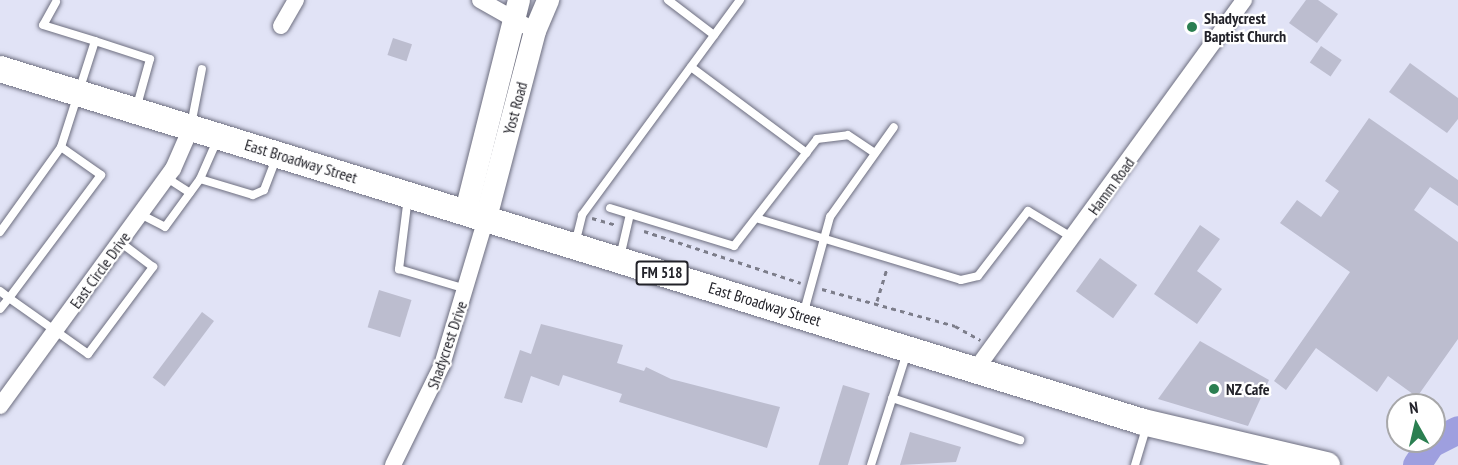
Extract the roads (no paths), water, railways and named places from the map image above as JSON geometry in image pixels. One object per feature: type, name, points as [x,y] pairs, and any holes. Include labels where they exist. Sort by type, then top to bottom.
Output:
[{"type":"main road","name":"Yost Road","points":[[476,215],[535,31],[548,0]]},
{"type":"main road","name":"Yost Road","points":[[476,215],[516,9]]},
{"type":"main road","name":"East Broadway Street","points":[[0,69],[1148,423],[1328,465]]},
{"type":"street","points":[[281,26],[296,0]]},
{"type":"street","points":[[480,0],[516,9],[535,31]]},
{"type":"street","name":"Hamm Road","points":[[976,369],[1244,0]]},
{"type":"street","name":"East Circle Drive","points":[[0,406],[167,178],[191,128]]},
{"type":"street","name":"Shadycrest Drive","points":[[393,465],[428,399],[467,289],[476,215]]},
{"type":"lane","points":[[668,0],[714,35]]},
{"type":"lane","points":[[575,246],[582,215],[740,0]]},
{"type":"lane","points":[[56,2],[43,25],[150,58],[135,111]]},
{"type":"lane","points":[[0,232],[61,147],[94,41]]},
{"type":"lane","points":[[691,67],[807,153]]},
{"type":"lane","points":[[191,128],[202,69]]},
{"type":"lane","points":[[803,316],[830,217],[894,127]]},
{"type":"lane","points":[[610,208],[735,246],[759,219],[817,140],[848,135],[875,153]]},
{"type":"lane","points":[[140,214],[165,227],[200,179],[218,136]]},
{"type":"lane","points":[[0,309],[101,175],[61,147]]},
{"type":"lane","points":[[200,179],[260,194],[277,154]]},
{"type":"lane","points":[[167,178],[190,193]]},
{"type":"lane","points":[[408,194],[399,269],[467,289]]},
{"type":"lane","points":[[759,219],[960,280],[978,276],[1028,211],[1073,238]]},
{"type":"lane","points":[[620,259],[630,214]]},
{"type":"lane","points":[[0,291],[88,354],[153,267],[120,242]]},
{"type":"lane","points":[[871,465],[908,348]]},
{"type":"lane","points":[[892,398],[1020,440]]},
{"type":"lane","points":[[1135,465],[1148,423]]},
{"type":"waterway","points":[[1417,465],[1431,444],[1458,430]]},
{"type":"place","name":"Shadycrest Baptist Church","points":[[1192,27]]},
{"type":"place","name":"NZ Cafe","points":[[1214,389]]}]
